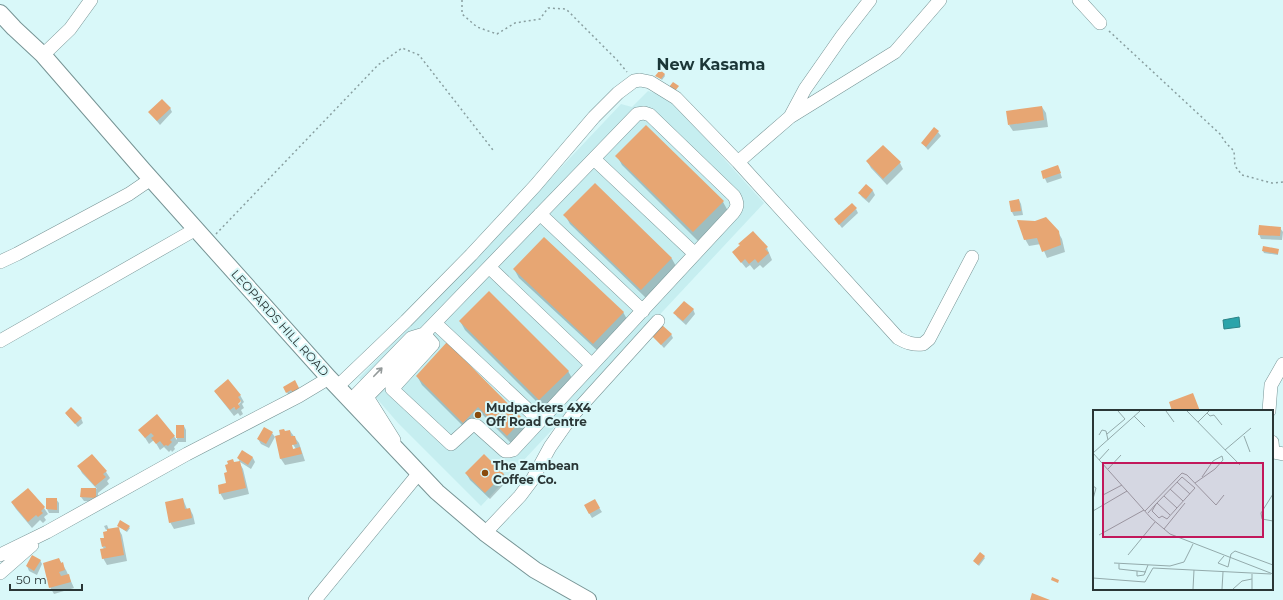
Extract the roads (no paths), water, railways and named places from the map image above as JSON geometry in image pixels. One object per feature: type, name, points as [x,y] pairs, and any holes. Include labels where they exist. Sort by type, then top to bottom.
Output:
[{"type":"main road","name":"LEOPARDS HILL ROAD","points":[[0,13],[43,55],[207,242],[334,382],[359,401],[406,460],[437,492],[485,533],[535,570],[588,600]]},
{"type":"street","points":[[43,55],[70,29],[91,0]]},
{"type":"street","points":[[790,117],[804,89],[870,0]]},
{"type":"street","points":[[738,162],[790,117],[895,52],[940,0]]},
{"type":"street","points":[[1079,0],[1100,22]]},
{"type":"street","points":[[0,555],[47,532],[187,454],[299,396],[334,382],[406,321],[471,255],[535,186],[594,117],[618,93],[634,81],[640,80],[650,82],[676,98],[738,162],[898,338],[907,343],[916,345],[923,344],[929,339],[972,257]]},
{"type":"street","points":[[359,401],[411,338],[424,334],[638,114],[644,113],[650,115],[737,201],[737,208],[733,213],[513,450],[505,451],[474,425],[472,425],[451,444],[392,389],[433,344],[424,334]]},
{"type":"street","points":[[594,159],[695,254]]},
{"type":"street","points":[[0,262],[129,194],[151,179]]},
{"type":"street","points":[[540,214],[643,311]]},
{"type":"street","points":[[0,341],[196,229]]},
{"type":"street","points":[[489,267],[592,365]]},
{"type":"street","points":[[485,533],[520,496],[532,480],[550,447],[571,417],[658,321]]},
{"type":"street","points":[[435,323],[540,421]]},
{"type":"street","points":[[1269,410],[1271,385],[1283,364]]},
{"type":"street","points":[[1273,452],[1283,454]]},
{"type":"street","points":[[315,600],[419,473]]},
{"type":"street","points":[[0,573],[47,532]]},
{"type":"water","points":[[1239,317],[1240,327],[1224,329],[1223,320]]},
{"type":"place","name":"Mudpackers 4X4 Off Road Centre","points":[[478,415]]},
{"type":"place","name":"The Zambean Coffee Co.","points":[[485,473]]},
{"type":"district","name":"New Kasama","points":[[711,64]]}]
